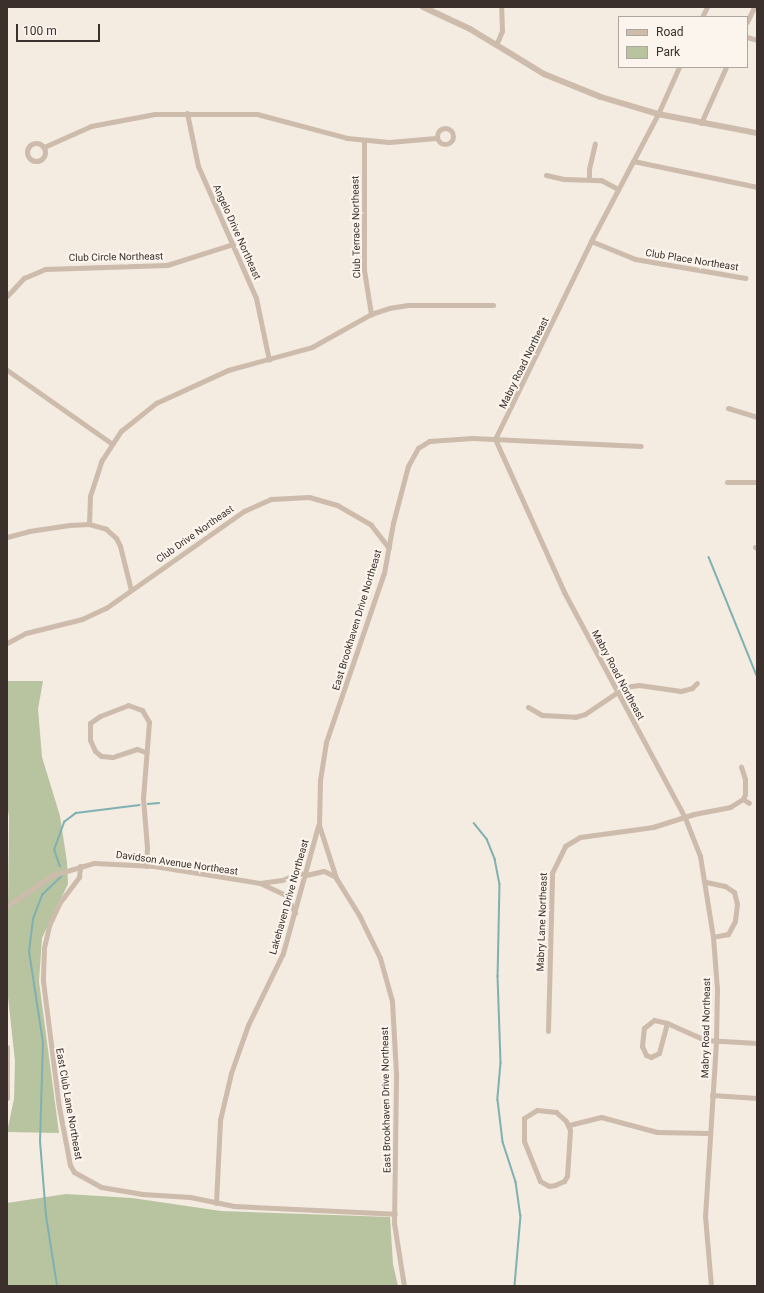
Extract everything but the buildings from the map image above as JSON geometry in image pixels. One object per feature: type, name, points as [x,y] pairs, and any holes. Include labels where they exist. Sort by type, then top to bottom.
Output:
[{"type":"street","points":[[423,7],[470,29],[544,74],[601,97],[658,114],[757,133]]},
{"type":"street","points":[[496,45],[502,31],[501,7]]},
{"type":"street","points":[[702,16],[707,7]]},
{"type":"street","points":[[748,20],[754,7]]},
{"type":"street","name":"Mabry Road Northeast","points":[[679,68],[658,114],[591,241],[498,439],[505,463],[564,592],[685,818],[700,856],[706,882],[713,937],[717,989],[716,1042],[709,1133],[705,1216],[711,1286]]},
{"type":"street","points":[[701,123],[726,68]]},
{"type":"street","points":[[44,147],[91,126],[147,115],[186,113],[257,114],[324,133],[364,140],[403,143],[436,138]]},
{"type":"street","name":"Angelo Drive Northeast","points":[[186,113],[198,166],[256,298],[269,360]]},
{"type":"street","name":"Club Terrace Northeast","points":[[364,140],[364,270],[371,314]]},
{"type":"street","points":[[589,179],[590,165],[595,144]]},
{"type":"street","points":[[633,161],[757,187]]},
{"type":"street","points":[[546,175],[564,179],[601,180],[618,190]]},
{"type":"street","name":"Club Place Northeast","points":[[591,241],[635,259],[745,278]]},
{"type":"street","name":"Club Circle Northeast","points":[[7,296],[24,278],[45,269],[166,265],[233,244]]},
{"type":"street","points":[[89,524],[92,485],[111,443],[132,420],[156,403],[228,370],[312,347],[371,314],[408,305],[493,305]]},
{"type":"street","points":[[7,370],[111,443]]},
{"type":"street","points":[[728,408],[757,417]]},
{"type":"street","name":"East Brookhaven Drive Northeast","points":[[404,1286],[395,1240],[396,1037],[388,982],[375,946],[336,878],[319,825],[320,780],[326,742],[361,642],[389,548],[392,523],[408,466],[418,448],[428,441],[498,439],[641,446]]},
{"type":"street","points":[[727,482],[757,482]]},
{"type":"street","name":"Club Drive Northeast","points":[[7,643],[26,633],[82,619],[106,608],[244,511],[279,497],[309,497],[337,505],[371,525],[389,548]]},
{"type":"street","points":[[7,537],[55,526],[89,524],[106,529],[116,538],[131,590]]},
{"type":"street","points":[[528,707],[542,715],[575,717],[585,714],[616,691],[639,685],[681,691],[692,688],[697,683]]},
{"type":"street","points":[[145,752],[137,749],[112,757],[101,756],[95,751],[90,740],[90,723],[100,716],[123,707],[138,706],[149,722],[150,736],[145,752],[143,798],[147,848],[146,866]]},
{"type":"street","points":[[742,767],[746,785],[743,799],[749,803]]},
{"type":"street","name":"Mabry Lane Northeast","points":[[548,1031],[550,888],[556,861],[565,846],[580,837],[653,827],[730,807],[743,799]]},
{"type":"street","name":"Lakehaven Drive Northeast","points":[[216,1203],[220,1120],[231,1073],[248,1025],[277,968],[296,914],[319,825]]},
{"type":"street","name":"Davidson Avenue Northeast","points":[[7,906],[53,875],[80,866],[107,862],[146,866],[260,883],[282,880],[299,873],[308,864]]},
{"type":"street","name":"East Club Lane Northeast","points":[[80,866],[79,877],[60,902],[49,926],[44,948],[43,980],[59,1107],[70,1165],[80,1177],[101,1187],[142,1194],[190,1197],[216,1203],[252,1208],[395,1214]]},
{"type":"street","points":[[299,873],[306,875],[324,871],[336,878]]},
{"type":"street","points":[[706,882],[725,886],[734,892],[737,904],[735,921],[728,934],[713,937]]},
{"type":"street","name":"Davidson Avenue Northeast","points":[[260,883],[286,895],[296,914]]},
{"type":"street","points":[[667,1023],[659,1053],[651,1057],[646,1055],[642,1046],[644,1028],[654,1020],[667,1023],[705,1040],[716,1042],[757,1043]]},
{"type":"street","points":[[7,1047],[7,1098]]},
{"type":"street","points":[[712,1096],[757,1098]]},
{"type":"street","points":[[533,1110],[552,1110],[564,1117],[569,1125],[571,1136],[567,1176],[558,1184],[545,1185],[538,1178],[524,1141],[524,1118],[533,1110]]},
{"type":"street","points":[[569,1125],[601,1117],[657,1132],[709,1133]]},
{"type":"green space","points":[[7,681],[43,681],[38,709],[42,757],[60,816],[67,862],[68,884],[42,938],[39,981],[59,1133],[7,1132],[14,1099],[15,1061],[7,988],[9,817],[7,804]]},
{"type":"green space","points":[[66,1194],[132,1198],[221,1211],[390,1217],[393,1264],[398,1286],[7,1286],[7,1203]]},
{"type":"waterway","points":[[709,557],[757,676]]},
{"type":"waterway","points":[[148,804],[159,803]]},
{"type":"waterway","points":[[60,867],[54,850],[64,822],[76,813],[139,805]]},
{"type":"waterway","points":[[474,823],[487,839],[495,859],[500,884],[498,976],[501,1063],[498,1100],[503,1142],[516,1182],[521,1216],[515,1286]]},
{"type":"waterway","points":[[57,1286],[46,1216],[40,1142],[43,1043],[29,952],[33,919],[42,895],[62,876]]}]
